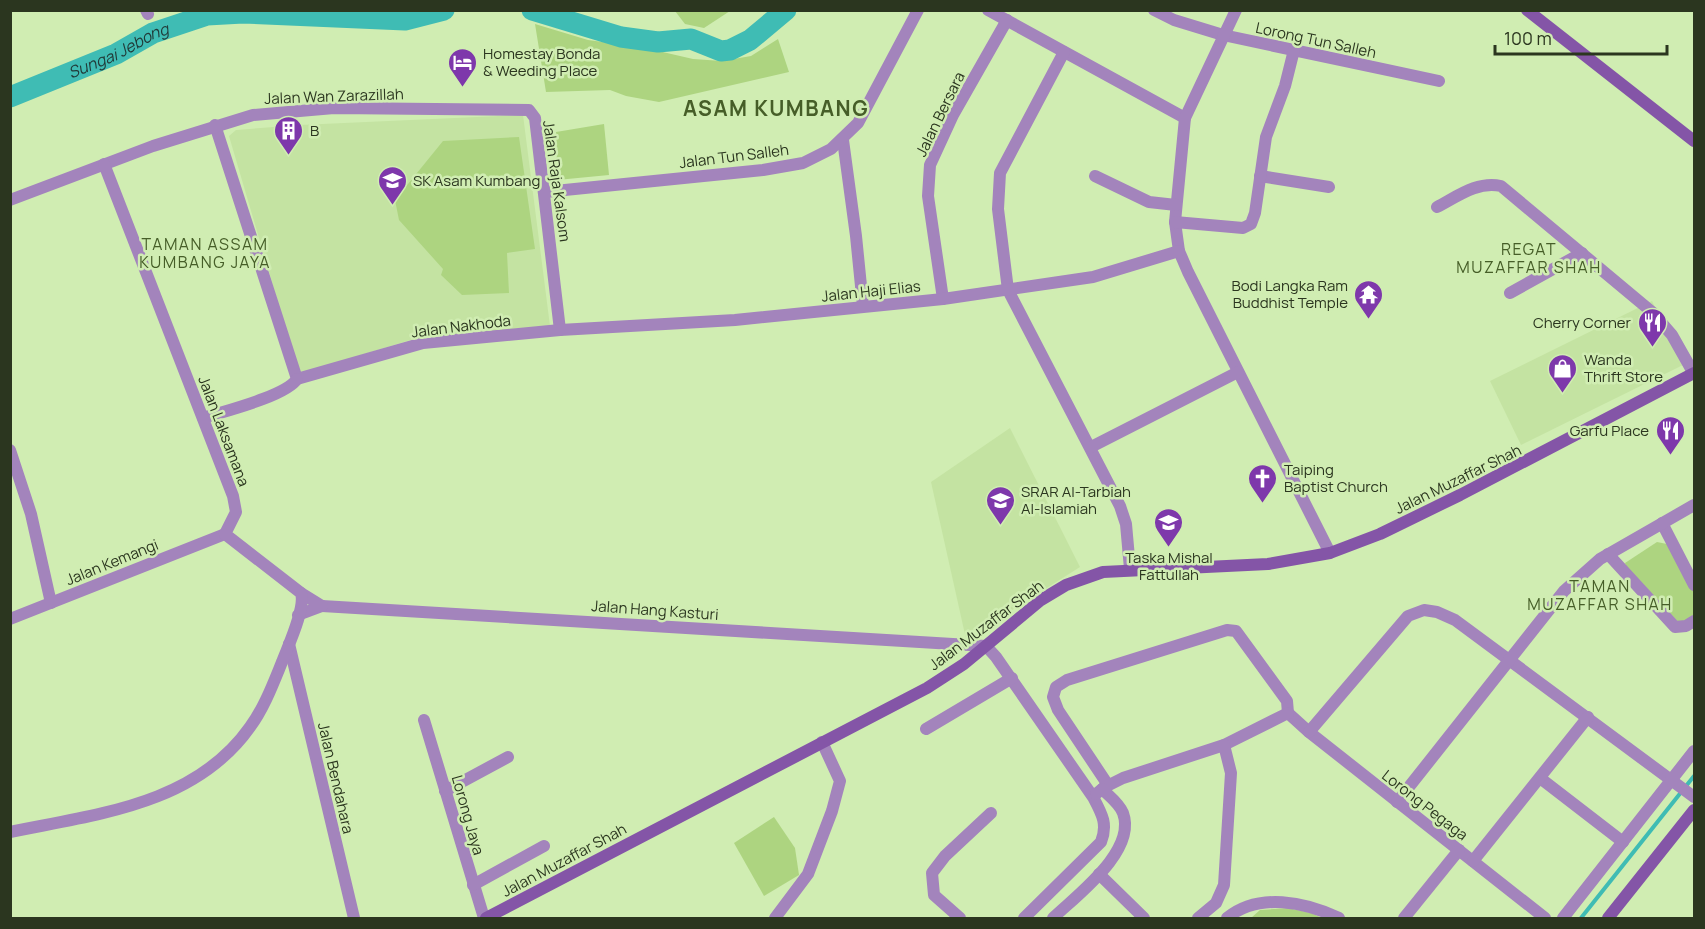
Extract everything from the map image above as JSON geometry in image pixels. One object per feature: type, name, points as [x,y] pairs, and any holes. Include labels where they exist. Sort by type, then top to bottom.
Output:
[{"type":"main road","points":[[1527,10],[1695,141]]},
{"type":"main road","name":"Jalan Muzaffar Shah","points":[[485,918],[927,688],[986,646],[1041,600],[1066,585],[1103,572],[1268,564],[1330,554],[1380,534],[1460,495],[1694,374]]},
{"type":"main road","points":[[1608,918],[1695,810]]},
{"type":"street","name":"Jalan Tun Salleh","points":[[545,192],[763,170],[803,163],[831,149],[843,140],[858,123],[918,10]]},
{"type":"street","points":[[988,10],[1185,118]]},
{"type":"street","name":"Lorong Tun Salleh","points":[[1154,10],[1174,20],[1223,35],[1439,81]]},
{"type":"street","points":[[1236,10],[1185,118],[1175,222],[1179,251],[1330,554]]},
{"type":"street","name":"Jalan Bersara","points":[[943,299],[928,196],[930,165],[954,115],[1007,20]]},
{"type":"street","points":[[1175,222],[1243,228],[1251,224],[1255,213],[1266,136],[1285,86],[1294,51]]},
{"type":"street","points":[[1064,52],[1000,173],[997,198],[1008,290],[1091,447],[1126,524],[1130,569]]},
{"type":"street","name":"Jalan Wan Zarazillah","points":[[10,200],[215,125],[270,112],[334,108],[529,110]]},
{"type":"street","name":"Jalan Raja Kalsom","points":[[529,110],[535,118],[561,330]]},
{"type":"street","points":[[215,125],[297,379]]},
{"type":"street","points":[[843,140],[863,306]]},
{"type":"street","name":"Jalan Laksamana","points":[[105,164],[233,495],[236,512],[225,534]]},
{"type":"street","points":[[1095,176],[1149,202],[1176,205]]},
{"type":"street","points":[[1260,176],[1329,187]]},
{"type":"street","points":[[1437,207],[1476,186],[1490,183],[1501,186],[1652,312],[1672,335],[1694,374]]},
{"type":"street","name":"Jalan Haji Elias","points":[[561,330],[735,320],[943,299],[1093,277],[1179,251]]},
{"type":"street","points":[[1509,293],[1582,253]]},
{"type":"street","name":"Jalan Nakhoda","points":[[203,418],[280,393],[292,386],[297,379],[414,345],[561,330]]},
{"type":"street","points":[[1091,447],[1238,372]]},
{"type":"street","points":[[10,450],[31,514],[51,603]]},
{"type":"street","points":[[1397,802],[1564,591],[1608,554],[1695,505]]},
{"type":"street","points":[[1662,523],[1695,585]]},
{"type":"street","points":[[225,534],[301,593],[322,606]]},
{"type":"street","name":"Jalan Kemangi","points":[[10,619],[225,534]]},
{"type":"street","points":[[1608,554],[1675,627],[1686,626],[1695,621]]},
{"type":"street","points":[[10,832],[120,808],[166,795],[211,769],[249,728],[262,708],[289,644],[298,615],[301,593]]},
{"type":"street","points":[[298,615],[322,606]]},
{"type":"street","name":"Jalan Hang Kasturi","points":[[322,606],[986,646]]},
{"type":"street","points":[[1309,732],[1408,616],[1417,611],[1437,612],[1455,620],[1511,659],[1683,789]]},
{"type":"street","points":[[1024,918],[1101,842],[1106,829],[1101,790],[1058,710],[1053,697],[1056,687],[1067,680],[1227,630],[1236,631],[1287,701],[1288,713],[1224,745],[1101,790]]},
{"type":"street","name":"Jalan Bendahara","points":[[289,644],[354,918]]},
{"type":"street","points":[[986,646],[1101,790],[1119,805],[1125,820],[1125,830],[1118,852],[1099,874],[1053,918]]},
{"type":"street","points":[[926,729],[1012,678]]},
{"type":"street","name":"Lorong Pegaga","points":[[1288,713],[1545,918]]},
{"type":"street","points":[[1473,861],[1588,717]]},
{"type":"street","name":"Lorong Jaya","points":[[424,720],[485,918]]},
{"type":"street","points":[[775,918],[807,874],[835,801],[840,781],[822,742]]},
{"type":"street","points":[[1198,918],[1216,903],[1224,885],[1231,773],[1224,745]]},
{"type":"street","points":[[1563,918],[1623,842],[1683,789],[1695,751]]},
{"type":"street","points":[[445,790],[508,757]]},
{"type":"street","points":[[1540,778],[1623,842]]},
{"type":"street","points":[[960,918],[934,895],[932,873],[945,856],[991,813]]},
{"type":"street","points":[[473,885],[544,846]]},
{"type":"street","points":[[1404,918],[1459,850]]},
{"type":"street","points":[[1099,874],[1144,918]]},
{"type":"street","points":[[1227,918],[1253,904],[1274,902],[1317,908],[1340,918]]},
{"type":"shaded area","points":[[675,11],[730,11],[704,28],[685,24]]},
{"type":"shaded area","points":[[535,24],[588,40],[641,47],[693,59],[722,61],[751,56],[778,39],[789,72],[659,102],[626,96],[610,90],[546,92]]},
{"type":"shaded area","name":"SK Asam Kumbang","points":[[523,115],[550,326],[420,337],[299,374],[229,136],[236,130],[300,125]]},
{"type":"shaded area","points":[[604,124],[609,175],[557,180],[556,132]]},
{"type":"shaded area","points":[[519,137],[535,249],[507,253],[509,293],[462,295],[441,275],[443,269],[399,220],[395,200],[443,141]]},
{"type":"shaded area","points":[[1652,301],[1683,365],[1521,445],[1490,381]]},
{"type":"shaded area","name":"SRAR Al-Tarbiah Al-Islamiah","points":[[1010,428],[1080,567],[966,639],[931,482]]},
{"type":"shaded area","points":[[1657,542],[1667,544],[1694,592],[1694,616],[1680,624],[1625,563]]},
{"type":"shaded area","points":[[774,817],[795,848],[799,875],[764,896],[734,843]]},
{"type":"shaded area","points":[[1288,908],[1322,918],[1251,918],[1260,910]]},
{"type":"waterway","name":"Sungai Jebong","points":[[10,97],[116,54],[153,33],[207,15],[243,13],[405,20],[444,10]]},
{"type":"waterway","name":"Sungai Jebong","points":[[532,10],[621,37],[658,42],[691,39],[721,51],[730,50],[750,40],[786,10]]},
{"type":"waterway","points":[[1581,918],[1694,776]]},
{"type":"place","name":"Homestay Bonda & Weeding Place","points":[[462,88]]},
{"type":"place","name":"B","points":[[289,156]]},
{"type":"place","name":"SK Asam Kumbang","points":[[392,206]]},
{"type":"place","name":"Bodi Langka Ram Buddhist Temple","points":[[1369,320]]},
{"type":"place","name":"Cherry Corner","points":[[1652,348]]},
{"type":"place","name":"Wanda Thrift Store","points":[[1563,394]]},
{"type":"place","name":"Garfu Place","points":[[1670,456]]},
{"type":"place","name":"Taiping Baptist Church","points":[[1263,504]]},
{"type":"place","name":"SRAR Al-Tarbiah Al-Islamiah","points":[[1000,526]]},
{"type":"place","name":"Taska Mishal Fattullah","points":[[1169,548]]},
{"type":"district","name":"ASAM KUMBANG","points":[[776,108]]},
{"type":"district","name":"TAMAN ASSAM KUMBANG JAYA","points":[[205,253]]},
{"type":"district","name":"REGAT MUZAFFAR SHAH","points":[[1529,258]]},
{"type":"district","name":"TAMAN MUZAFFAR SHAH","points":[[1600,595]]}]
